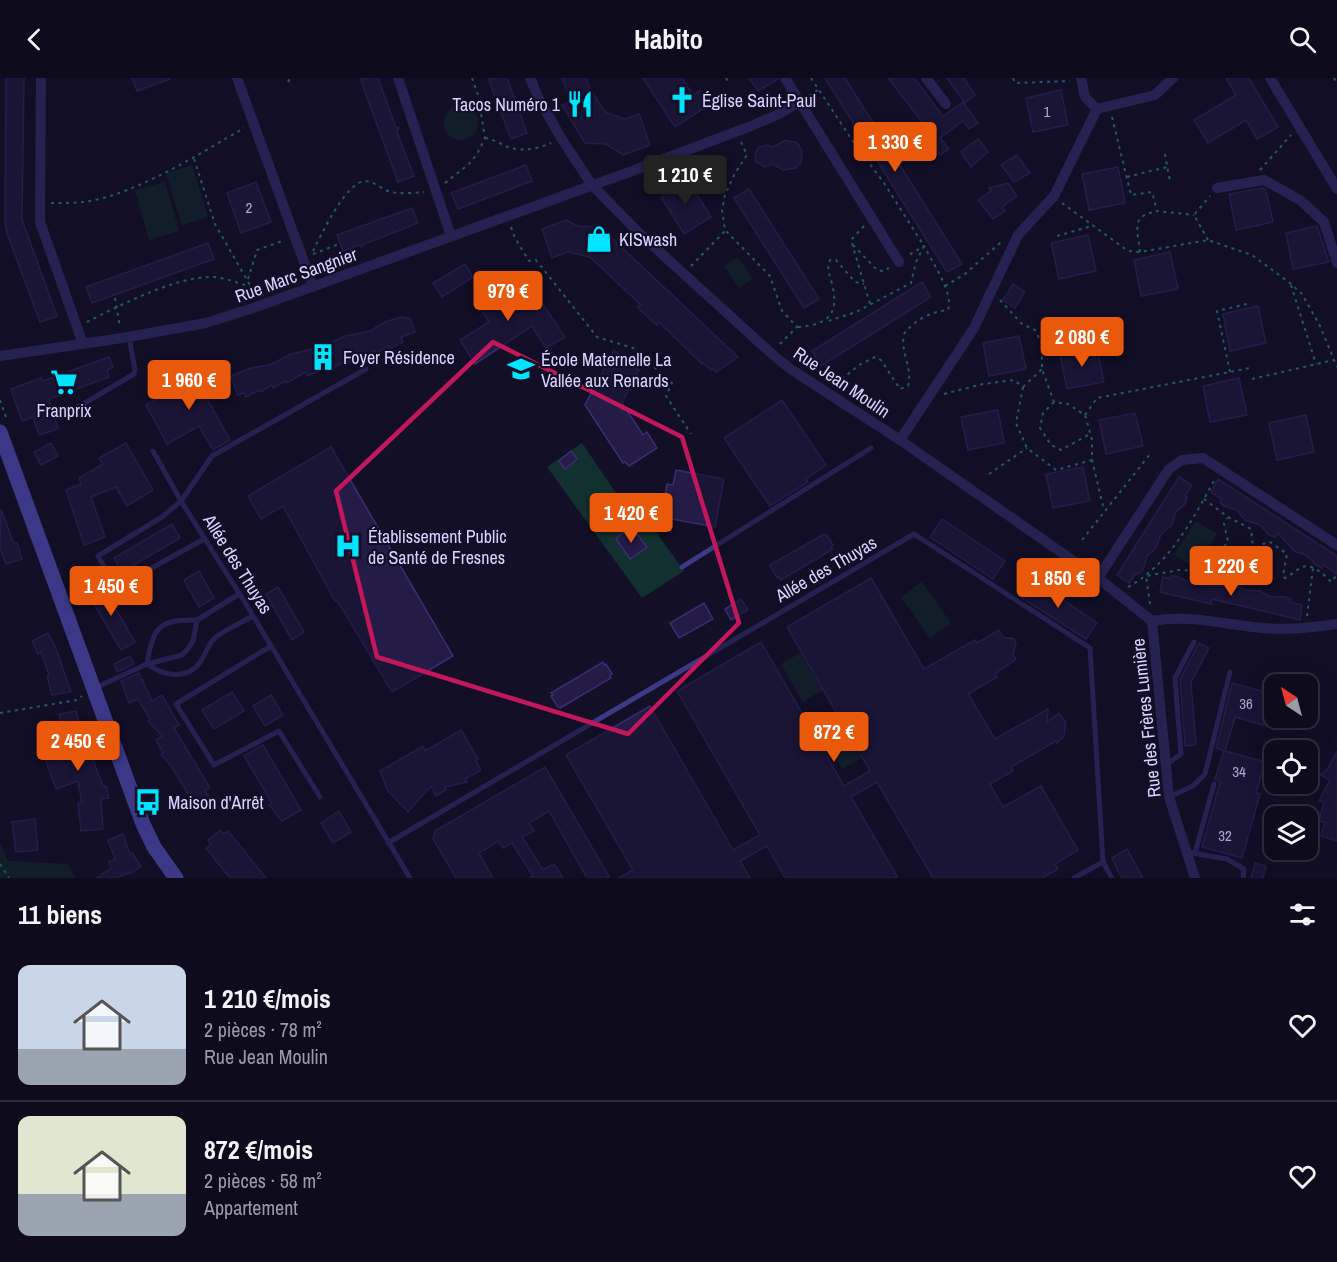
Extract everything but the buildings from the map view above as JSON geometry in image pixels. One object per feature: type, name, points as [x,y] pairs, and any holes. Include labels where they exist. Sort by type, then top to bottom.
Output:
[{"type":"main road","points":[[0,432],[143,824],[154,847],[176,878]]},
{"type":"street","points":[[41,78],[40,222],[83,344]]},
{"type":"street","points":[[237,78],[313,286]]},
{"type":"street","points":[[398,78],[451,236]]},
{"type":"street","name":"Rue Jean Moulin","points":[[530,78],[561,138],[592,185],[683,274],[771,353],[1098,578]]},
{"type":"street","points":[[785,78],[899,262]]},
{"type":"street","points":[[926,78],[946,104]]},
{"type":"street","points":[[1097,109],[1155,95],[1173,78]]},
{"type":"street","points":[[1270,78],[1337,189]]},
{"type":"street","points":[[1082,79],[1085,97],[1097,109]]},
{"type":"street","name":"Rue Marc Sangnier","points":[[0,356],[125,338],[206,323],[508,216],[737,131],[779,114],[799,102]]},
{"type":"street","points":[[900,440],[974,328],[1018,234],[1054,196],[1097,109]]},
{"type":"street","points":[[1217,188],[1263,180],[1300,200],[1324,222],[1337,263]]},
{"type":"street","points":[[1098,578],[1169,469],[1182,460],[1203,458],[1337,545]]},
{"type":"street","name":"Rue des Frères Lumière","points":[[1098,578],[1152,621],[1169,797],[1191,853],[1195,878]]},
{"type":"street","points":[[1152,621],[1172,618],[1263,628],[1305,629],[1337,624]]},
{"type":"lane","points":[[63,416],[134,374],[135,370],[125,338]]},
{"type":"lane","points":[[204,539],[123,584],[115,585],[98,556],[162,517],[181,501],[212,456],[366,369]]},
{"type":"lane","points":[[682,567],[872,448]]},
{"type":"lane","name":"Allée des Thuyas","points":[[153,451],[410,878]]},
{"type":"lane","name":"Allée des Thuyas","points":[[388,843],[914,534],[1090,648],[1102,862],[1112,878]]},
{"type":"lane","points":[[147,664],[151,640],[156,630],[164,623],[197,620],[239,594]]},
{"type":"lane","points":[[147,664],[156,671],[170,675],[189,672],[197,667],[208,645],[253,616]]},
{"type":"lane","points":[[94,689],[147,664],[182,655],[192,640],[197,620]]},
{"type":"lane","points":[[1166,765],[1181,754],[1175,678],[1194,642]]},
{"type":"lane","points":[[271,646],[176,704],[214,765],[279,731],[320,797]]},
{"type":"lane","points":[[1169,797],[1193,786],[1205,774],[1230,672]]},
{"type":"lane","points":[[1214,784],[1191,853],[1227,859],[1244,869],[1243,878]]},
{"type":"lane","points":[[1074,878],[1102,862]]},
{"type":"path","points":[[288,82],[290,78]]},
{"type":"path","points":[[339,244],[311,255],[339,205],[356,185],[363,181],[399,193],[435,190],[469,164],[485,138],[478,95],[472,78]]},
{"type":"path","points":[[726,78],[730,84]]},
{"type":"path","points":[[771,353],[797,327],[825,322],[856,312],[911,283],[916,262],[924,246],[884,183],[811,78]]},
{"type":"path","points":[[1013,78],[1015,83],[1082,79]]},
{"type":"path","points":[[1334,78],[1337,83]]},
{"type":"path","points":[[1110,106],[1131,195],[1152,192],[1157,212]]},
{"type":"path","points":[[39,204],[83,202],[129,189],[193,158],[253,122]]},
{"type":"path","points":[[1263,180],[1259,169],[1299,126]]},
{"type":"path","points":[[737,131],[747,155]]},
{"type":"path","points":[[485,138],[510,148],[521,149],[546,145],[561,138]]},
{"type":"path","points":[[1165,154],[1170,181]]},
{"type":"path","points":[[747,155],[753,156]]},
{"type":"path","points":[[747,155],[735,173],[725,195],[722,210],[725,230],[770,276],[782,311],[797,327]]},
{"type":"path","points":[[193,158],[215,224],[248,279],[259,306]]},
{"type":"path","points":[[1127,177],[1167,167]]},
{"type":"path","points":[[1194,215],[1217,188]]},
{"type":"path","points":[[1054,196],[1128,251],[1140,252],[1208,240],[1252,255],[1302,294],[1320,326],[1337,367]]},
{"type":"path","points":[[1140,252],[1137,230],[1139,219],[1146,214],[1157,212],[1194,215]]},
{"type":"path","points":[[1194,215],[1208,240]]},
{"type":"path","points":[[508,216],[515,238],[530,261],[536,260],[597,337],[633,348],[672,383],[666,396],[691,434]]},
{"type":"path","points":[[870,304],[851,240],[871,216]]},
{"type":"path","points":[[1057,236],[1093,226]]},
{"type":"path","points":[[683,274],[725,230]]},
{"type":"path","points":[[945,286],[966,274],[1002,241],[1018,234]]},
{"type":"path","points":[[248,279],[257,250],[295,237]]},
{"type":"path","points":[[825,322],[830,317],[833,300],[833,288],[828,270],[830,260],[836,260],[855,282],[864,284]]},
{"type":"path","points":[[78,327],[118,305],[174,285],[202,278],[222,279],[251,287]]},
{"type":"path","points":[[1290,283],[1316,364]]},
{"type":"path","points":[[992,291],[1022,324],[1035,330],[1042,344],[1042,369],[1054,402]]},
{"type":"path","points":[[115,298],[125,338]]},
{"type":"path","points":[[1230,372],[1217,310],[1247,304]]},
{"type":"path","points":[[828,393],[848,373],[875,357],[880,360],[897,386],[900,389],[906,388],[910,378],[904,353],[904,334],[908,328],[932,314],[949,309]]},
{"type":"path","points":[[1252,379],[1334,360]]},
{"type":"path","points":[[1085,415],[1097,399],[1250,368]]},
{"type":"path","points":[[1042,369],[1023,387],[1016,423],[1027,448],[1056,470],[1092,460]]},
{"type":"path","points":[[927,399],[983,384],[1014,380],[1023,387]]},
{"type":"path","points":[[1054,402],[1068,404],[1085,415],[1090,434],[1092,460],[1104,510]]},
{"type":"path","points":[[1054,402],[1043,412],[1040,428],[1052,446],[1061,450],[1090,434]]},
{"type":"path","points":[[990,474],[1027,448]]},
{"type":"path","points":[[1082,540],[1151,453]]},
{"type":"path","points":[[1118,593],[1146,576],[1168,555],[1221,470]]},
{"type":"path","points":[[1204,499],[1228,517],[1251,530],[1254,556],[1263,544],[1270,542],[1287,554],[1283,576],[1285,578],[1304,566],[1325,574],[1331,582],[1337,575]]},
{"type":"path","points":[[1146,576],[1179,570],[1208,571],[1228,541],[1224,524],[1228,517]]},
{"type":"path","points":[[1305,629],[1313,568]]},
{"type":"path","points":[[1146,576],[1152,621]]},
{"type":"path","points":[[0,713],[77,700],[94,689]]},
{"type":"path","points":[[0,864],[9,878]]},
{"type":"highlighted area","points":[[493,342],[682,437],[739,623],[628,734],[377,657],[336,491]]},
{"type":"green space","points":[[461,106],[473,111],[478,123],[473,135],[461,140],[449,135],[444,123],[449,111]]},
{"type":"green space","points":[[192,165],[208,217],[182,225],[166,173]]},
{"type":"green space","points":[[165,182],[179,231],[149,240],[135,190]]},
{"type":"green space","points":[[738,257],[753,279],[739,288],[724,266]]},
{"type":"green space","points":[[582,443],[620,499],[629,494],[684,571],[642,598],[547,467]]},
{"type":"green space","points":[[1196,521],[1217,534],[1195,568],[1174,555]]},
{"type":"green space","points":[[922,582],[951,623],[930,638],[901,597]]},
{"type":"green space","points":[[800,653],[822,690],[803,702],[781,664]]},
{"type":"green space","points":[[839,720],[861,758],[842,769],[820,730]]},
{"type":"green space","points":[[0,843],[8,861],[68,864],[76,878],[0,878]]},
{"type":"place","name":"Église Saint-Paul","points":[[682,100]]},
{"type":"place","name":"Tacos Numéro 1","points":[[580,104]]},
{"type":"place","name":"KISwash","points":[[599,239]]},
{"type":"place","name":"Foyer Résidence","points":[[323,357]]},
{"type":"place","name":"École Maternelle La Vallée aux Renards","points":[[521,369]]},
{"type":"place","name":"Franprix","points":[[64,382]]},
{"type":"place","name":"Établissement Public de Santé de Fresnes","points":[[348,546]]},
{"type":"place","name":"Maison d'Arrêt","points":[[148,802]]}]
